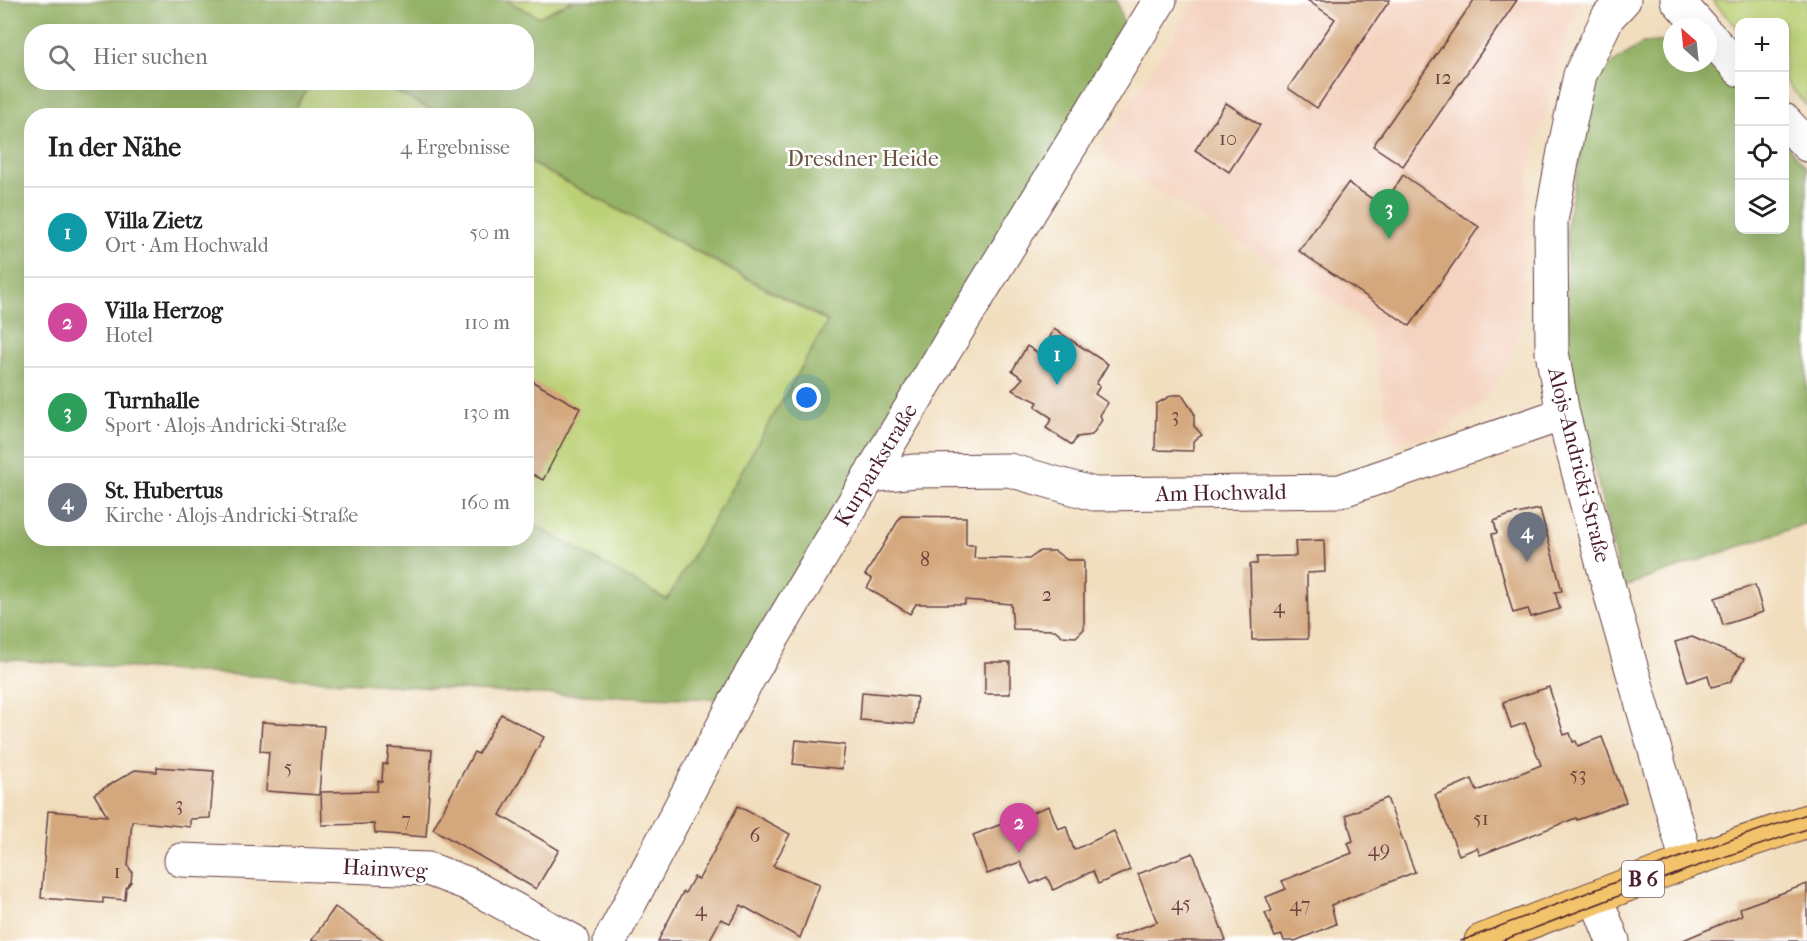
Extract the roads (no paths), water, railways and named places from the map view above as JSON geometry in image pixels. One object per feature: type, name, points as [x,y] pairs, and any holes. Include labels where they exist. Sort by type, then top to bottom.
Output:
[{"type":"main road","name":"B 6","points":[[1481,941],[1687,862],[1807,821]]},
{"type":"street","name":"Kurparkstraße","points":[[610,941],[745,684],[869,476],[1160,0]]},
{"type":"street","name":"Alojs-Andricki-Straße","points":[[1624,0],[1608,17],[1580,75],[1551,221],[1552,352],[1563,414],[1614,607],[1687,862]]},
{"type":"street","points":[[1677,0],[1693,18]]},
{"type":"street","points":[[1717,45],[1735,65]]},
{"type":"street","points":[[1789,125],[1807,145]]},
{"type":"street","name":"Am Hochwald","points":[[869,476],[915,471],[1010,470],[1094,494],[1340,491],[1563,414]]},
{"type":"street","name":"Hainweg","points":[[181,860],[428,869],[466,883],[573,941]]},
{"type":"street","points":[[1596,898],[1613,941]]},
{"type":"tram line","points":[[1461,941],[1686,855],[1807,814]]},
{"type":"tram line","points":[[1501,941],[1689,869],[1807,829]]},
{"type":"place","name":"Turnhalle","points":[[1389,239]]},
{"type":"place","name":"Villa Zietz","points":[[1057,385]]},
{"type":"place","name":"St. Hubertus","points":[[1527,562]]},
{"type":"place","name":"Villa Herzog","points":[[1019,853]]},
{"type":"park label","name":"Dresdner Heide","points":[[863,159]]}]
